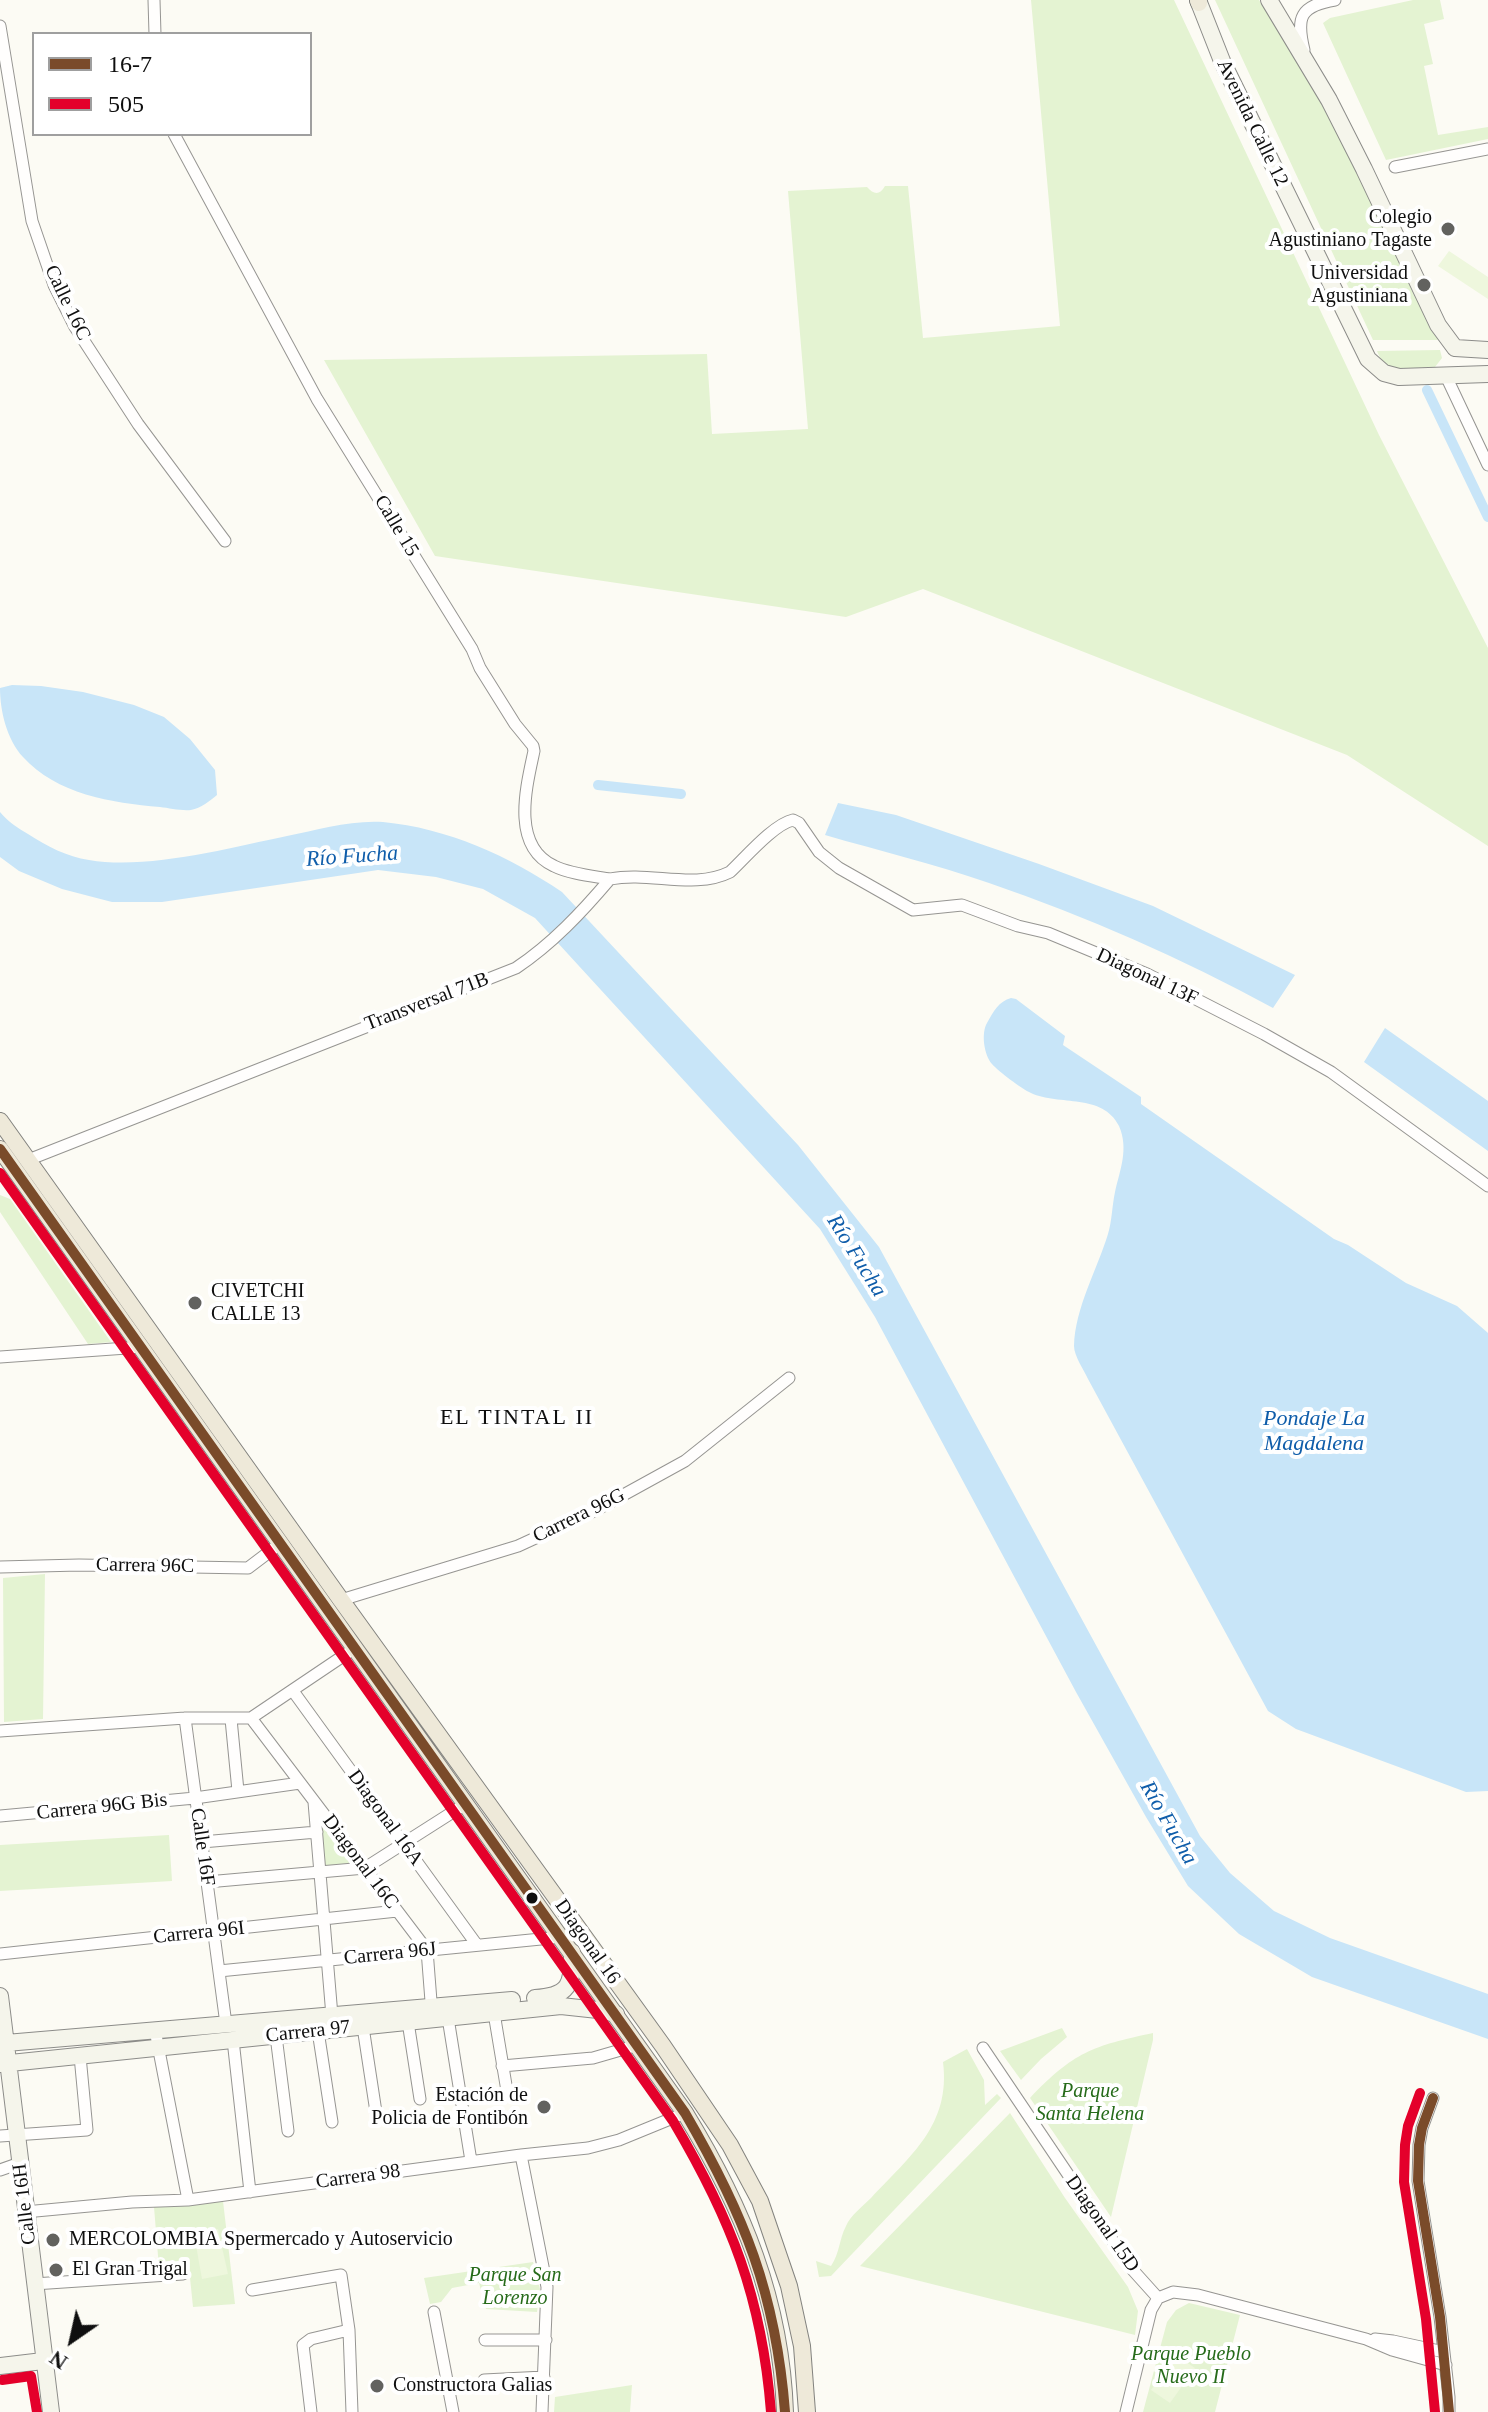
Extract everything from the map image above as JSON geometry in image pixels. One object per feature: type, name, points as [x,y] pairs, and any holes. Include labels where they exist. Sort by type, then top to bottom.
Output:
[{"type":"main road","name":"Diagonal 16","points":[[0,1121],[663,2046],[730,2145],[760,2201],[789,2286],[802,2346],[807,2412]]},
{"type":"main road","name":"Diagonal 16","points":[[0,1149],[685,2113],[726,2184],[756,2255],[775,2325],[785,2412]]},
{"type":"street","points":[[154,0],[155,32]]},
{"type":"street","points":[[1269,0],[1307,62],[1364,169],[1438,325],[1455,348]]},
{"type":"street","points":[[1307,62],[1300,20],[1306,11],[1318,3],[1335,0]]},
{"type":"street","name":"Avenida Calle 12","points":[[1198,1],[1222,61],[1368,359],[1379,370],[1399,377],[1445,374]]},
{"type":"street","name":"Calle 16C","points":[[0,26],[32,221],[54,285],[75,327],[138,424],[225,541]]},
{"type":"street","name":"Calle 15","points":[[175,136],[317,399],[472,649],[480,668],[515,724],[533,746],[526,787],[528,841],[537,856],[555,867],[610,879]]},
{"type":"street","points":[[1395,167],[1488,149]]},
{"type":"street","points":[[1455,348],[1488,350]]},
{"type":"street","points":[[1455,348],[1445,374],[1488,465]]},
{"type":"street","points":[[1445,374],[1488,374]]},
{"type":"street","name":"Diagonal 13F","points":[[610,879],[654,876],[686,881],[722,876],[778,828],[793,820],[799,823],[819,852],[839,868],[913,910],[962,905],[1018,926],[1048,933],[1147,974],[1264,1034],[1331,1072],[1488,1186]]},
{"type":"street","name":"Transversal 71B","points":[[28,1160],[516,968],[538,954],[585,909],[610,879]]},
{"type":"street","points":[[0,1357],[141,1347]]},
{"type":"street","name":"Carrera 96G","points":[[341,1600],[518,1546],[596,1510],[685,1461],[789,1378]]},
{"type":"street","name":"Carrera 96C","points":[[0,1567],[248,1568],[281,1543]]},
{"type":"street","points":[[0,1731],[185,1718],[251,1718],[355,1648]]},
{"type":"street","name":"Diagonal 16A","points":[[293,1691],[477,1945]]},
{"type":"street","name":"Calle 16F","points":[[185,1718],[250,2192]]},
{"type":"street","name":"Diagonal 16C","points":[[251,1718],[427,1950]]},
{"type":"street","points":[[231,1719],[238,1791]]},
{"type":"street","name":"Carrera 96G Bis","points":[[0,1816],[195,1798],[300,1783]]},
{"type":"street","points":[[314,1802],[332,2016]]},
{"type":"street","points":[[207,1882],[365,1868],[467,1803]]},
{"type":"street","points":[[202,1842],[317,1832]]},
{"type":"street","name":"Carrera 96I","points":[[0,1954],[397,1911]]},
{"type":"street","name":"Carrera 96J","points":[[219,1971],[561,1937]]},
{"type":"street","points":[[427,1950],[437,2015],[471,2161]]},
{"type":"street","name":"Carrera 97","points":[[6,2043],[155,2030],[276,2036],[408,2022],[556,1996],[569,1982],[572,1952]]},
{"type":"street","name":"Calle 16H","points":[[0,1996],[6,2043],[4,2064],[8,2136],[20,2163],[51,2412]]},
{"type":"street","name":"Carrera 97","points":[[4,2064],[159,2048],[230,2032],[332,2016],[494,2013],[572,2006],[616,2014]]},
{"type":"street","points":[[494,2013],[507,2091]]},
{"type":"street","points":[[408,2022],[420,2099]]},
{"type":"street","points":[[363,2027],[376,2112]]},
{"type":"street","points":[[155,2030],[188,2200]]},
{"type":"street","points":[[318,2031],[332,2122]]},
{"type":"street","points":[[276,2036],[288,2131]]},
{"type":"street","points":[[502,2066],[593,2058],[638,2045]]},
{"type":"street","name":"Diagonal 15D","points":[[983,2048],[1131,2268],[1158,2298]]},
{"type":"street","points":[[8,2136],[87,2130],[80,2056]]},
{"type":"street","points":[[1433,2098],[1422,2128],[1418,2181],[1445,2358],[1449,2412]]},
{"type":"street","name":"Carrera 98","points":[[25,2212],[188,2200],[588,2148],[619,2140],[685,2113]]},
{"type":"street","points":[[521,2155],[547,2287],[542,2412]]},
{"type":"street","points":[[0,2170],[20,2163]]},
{"type":"street","points":[[34,2284],[183,2274]]},
{"type":"street","points":[[252,2290],[341,2275],[349,2330],[352,2412]]},
{"type":"street","points":[[1126,2412],[1151,2310],[1158,2298],[1173,2292],[1366,2339],[1392,2350],[1445,2358]]},
{"type":"street","points":[[434,2312],[453,2412]]},
{"type":"street","points":[[311,2412],[303,2345],[311,2339],[349,2330]]},
{"type":"street","points":[[485,2340],[546,2340]]},
{"type":"street","points":[[0,2366],[43,2361]]},
{"type":"street","points":[[484,2380],[544,2377]]},
{"type":"green space","points":[[1031,0],[1174,0],[1379,435],[1488,648],[1488,846],[1347,755],[923,589],[846,617],[435,556],[324,360],[707,354],[712,434],[808,429],[788,191],[867,187],[877,193],[885,186],[908,186],[923,338],[1060,326]]},
{"type":"green space","points":[[1215,0],[1259,0],[1315,86],[1438,340],[1373,340]]},
{"type":"green space","points":[[1413,0],[1440,0],[1444,19],[1424,24],[1433,64],[1424,66],[1438,135],[1488,127],[1488,139],[1386,160],[1323,23],[1330,18]]},
{"type":"green space","points":[[1449,251],[1488,277],[1488,299],[1438,266]]},
{"type":"green space","points":[[1440,350],[1442,358],[1435,367],[1400,370],[1387,365],[1377,351]]},
{"type":"green space","points":[[0,1195],[10,1199],[111,1342],[88,1344],[0,1212]]},
{"type":"green space","points":[[45,1574],[43,1719],[4,1722],[3,1578]]},
{"type":"green space","points":[[318,1813],[357,1865],[321,1867]]},
{"type":"green space","points":[[169,1835],[172,1881],[0,1891],[0,1845]]},
{"type":"green space","points":[[1062,2028],[1067,2037],[1021,2080],[1000,2051]]},
{"type":"green space","name":"Parque Santa Helena","points":[[1153,2033],[1111,2217],[1030,2098],[1059,2070],[1085,2053]]},
{"type":"green space","points":[[967,2049],[984,2080],[985,2105],[997,2094],[1001,2098],[831,2276],[819,2277],[816,2261],[831,2266],[850,2219],[925,2138],[941,2104],[943,2062]]},
{"type":"green space","points":[[1010,2113],[1128,2287],[1138,2311],[1135,2335],[860,2266]]},
{"type":"green space","points":[[223,2201],[235,2304],[193,2307],[189,2268],[159,2268],[154,2207]]},
{"type":"green space","points":[[218,2229],[228,2274],[202,2279],[194,2234]]},
{"type":"green space","name":"Parque San Lorenzo","points":[[533,2262],[540,2289],[537,2312],[486,2309],[479,2283],[452,2288],[441,2302],[430,2304],[424,2278]]},
{"type":"green space","name":"Parque Pueblo Nuevo II","points":[[1189,2303],[1240,2315],[1215,2412],[1143,2412],[1167,2322],[1176,2310]]},
{"type":"green space","points":[[1176,2355],[1195,2368],[1170,2403],[1151,2390]]},
{"type":"green space","points":[[632,2385],[630,2412],[554,2412],[555,2397]]},
{"type":"water","points":[[12,685],[83,692],[134,705],[164,717],[190,739],[215,770],[217,795],[198,808],[179,810],[104,799],[52,780],[23,757],[9,734],[1,706],[0,688]]},
{"type":"water","points":[[838,803],[896,815],[1153,906],[1295,975],[1273,1008],[1169,955],[1062,910],[969,876],[825,835]]},
{"type":"water","name":"Río Fucha","points":[[0,812],[17,827],[57,850],[81,859],[112,862],[188,856],[346,824],[383,822],[407,825],[477,846],[521,867],[562,892],[798,1145],[879,1247],[1200,1836],[1230,1873],[1274,1911],[1330,1938],[1488,1994],[1488,2039],[1312,1977],[1239,1934],[1188,1886],[1076,1692],[875,1317],[820,1229],[535,918],[483,889],[436,877],[378,870],[162,902],[112,902],[62,889],[19,871],[0,857]]},
{"type":"water","name":"Pondaje La Magdalena","points":[[1011,998],[1065,1036],[1063,1045],[1141,1097],[1141,1104],[1334,1239],[1406,1283],[1457,1306],[1488,1333],[1488,1791],[1466,1792],[1296,1729],[1268,1711],[1076,1354],[1074,1346],[1078,1318],[1109,1229],[1123,1159],[1122,1135],[1112,1116],[1102,1109],[1092,1104],[1031,1093],[992,1064],[985,1050],[985,1027],[997,1008]]},
{"type":"water","points":[[1385,1028],[1488,1101],[1488,1151],[1364,1062]]},
{"type":"waterway","points":[[1427,390],[1488,517]]},
{"type":"waterway","points":[[598,785],[681,794]]},
{"type":"transit line","name":"16-7","points":[[0,1149],[685,2113],[724,2186],[754,2256],[774,2330],[785,2412]]},
{"type":"transit line","name":"505","points":[[0,1173],[673,2121],[712,2192],[740,2260],[760,2332],[771,2412]]},
{"type":"transit line","name":"505","points":[[1420,2093],[1408,2126],[1404,2182],[1426,2319],[1435,2412]]},
{"type":"transit line","name":"16-7","points":[[1433,2098],[1422,2128],[1418,2181],[1440,2317],[1449,2412]]},
{"type":"transit line","name":"505","points":[[2,2380],[31,2376],[37,2412]]},
{"type":"place","name":"Colegio Agustiniano Tagaste","points":[[1448,229]]},
{"type":"place","name":"Universidad Agustiniana","points":[[1424,285]]},
{"type":"place","name":"CIVETCHI CALLE 13","points":[[195,1303]]},
{"type":"place","name":"Estación de Policia de Fontibón","points":[[544,2107]]},
{"type":"place","name":"MERCOLOMBIA Spermercado y Autoservicio","points":[[53,2240]]},
{"type":"place","name":"El Gran Trigal","points":[[56,2270]]},
{"type":"place","name":"Constructora Galias","points":[[377,2386]]},
{"type":"district","name":"EL TINTAL II","points":[[517,1418]]}]
